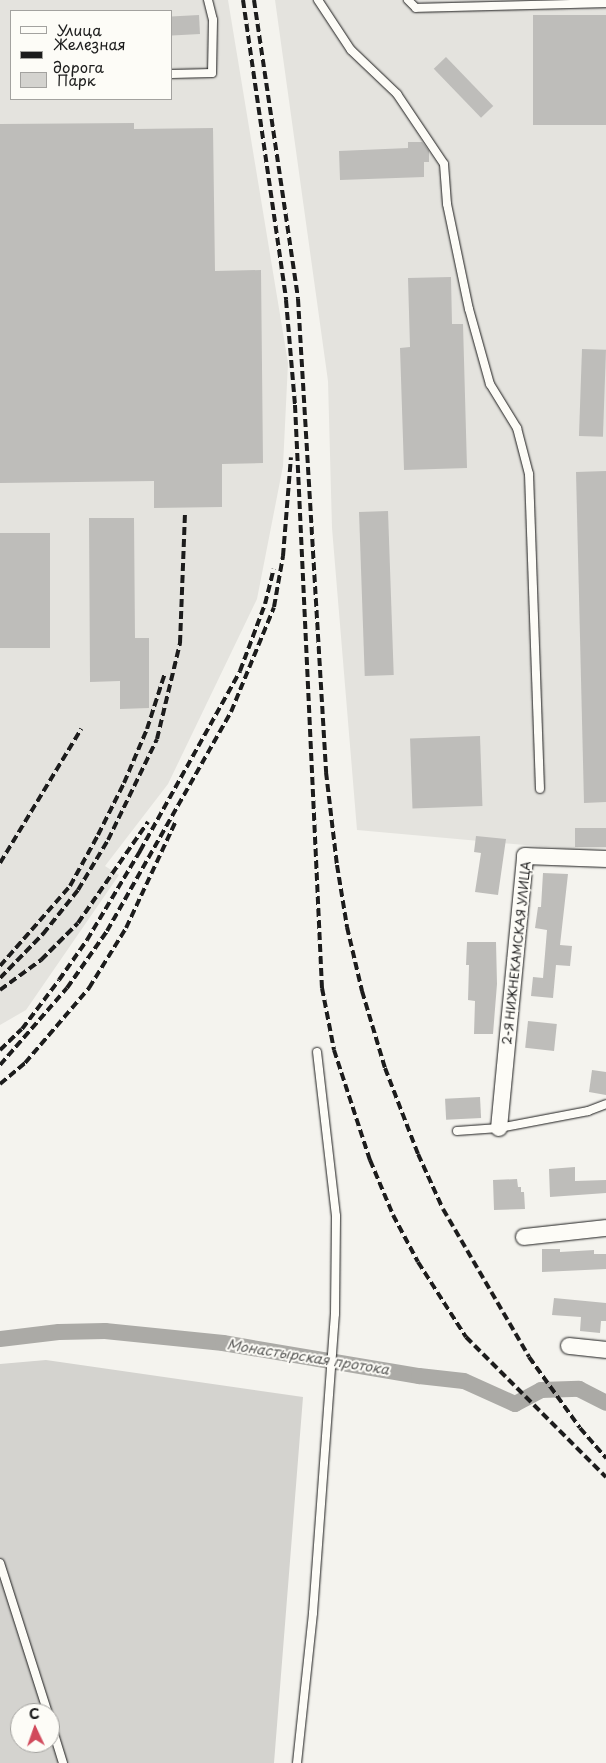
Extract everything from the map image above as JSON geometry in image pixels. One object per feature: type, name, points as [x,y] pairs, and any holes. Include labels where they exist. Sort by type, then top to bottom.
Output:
[{"type":"street","name":"2-Я НИЖНЕКАМСКАЯ УЛИЦА","points":[[499,1128],[525,856],[606,859]]},
{"type":"street","points":[[524,1237],[606,1228]]},
{"type":"street","points":[[569,1346],[606,1350]]},
{"type":"lane","points":[[172,74],[212,73],[213,20],[208,0]]},
{"type":"lane","points":[[318,0],[351,50],[397,94],[444,164],[447,204],[469,309],[490,384],[517,428],[529,474],[540,789]]},
{"type":"lane","points":[[408,0],[416,8],[606,3]]},
{"type":"lane","points":[[297,1763],[313,1613],[335,1314],[336,1216],[318,1052]]},
{"type":"lane","points":[[457,1132],[499,1128],[588,1111],[606,1104]]},
{"type":"lane","points":[[0,1565],[45,1703]]},
{"type":"shaded area","points":[[0,0],[228,0],[288,363],[283,466],[257,599],[168,784],[105,866],[119,875],[26,1010],[0,1025]]},
{"type":"shaded area","points":[[275,0],[606,0],[606,848],[570,849],[357,830],[332,528],[328,381]]},
{"type":"green space","points":[[46,1360],[303,1397],[274,1763],[0,1763],[0,1364]]},
{"type":"building","points":[[199,15],[200,34],[172,35],[172,16]]},
{"type":"building","points":[[533,15],[606,15],[606,125],[533,125]]},
{"type":"building","points":[[446,57],[493,106],[481,118],[434,69]]},
{"type":"building","points":[[134,123],[134,129],[213,128],[215,271],[261,270],[263,463],[222,464],[222,507],[154,508],[154,481],[0,483],[0,124]]},
{"type":"building","points":[[408,142],[422,142],[429,151],[429,162],[424,162],[424,177],[340,180],[339,151],[408,148]]},
{"type":"building","points":[[451,277],[452,324],[463,324],[467,468],[404,470],[400,348],[410,347],[408,278]]},
{"type":"building","points":[[582,349],[606,350],[603,437],[579,436]]},
{"type":"building","points":[[606,471],[606,802],[584,803],[576,472]]},
{"type":"building","points":[[388,511],[394,675],[365,676],[359,512]]},
{"type":"building","points":[[89,518],[134,518],[135,638],[149,638],[149,708],[120,709],[120,681],[90,682]]},
{"type":"building","points":[[0,533],[50,533],[50,648],[0,648]]},
{"type":"building","points":[[480,736],[482,806],[412,808],[410,738]]},
{"type":"building","points":[[575,828],[606,828],[606,847],[575,847]]},
{"type":"building","points":[[476,836],[506,839],[498,895],[475,892],[481,853],[474,852]]},
{"type":"building","points":[[543,873],[568,874],[560,945],[572,946],[570,966],[556,965],[553,998],[531,996],[533,977],[543,978],[547,930],[535,928],[538,907],[541,907]]},
{"type":"building","points":[[467,942],[496,942],[497,984],[493,1034],[474,1034],[475,1001],[468,1000],[469,965],[466,965]]},
{"type":"building","points":[[528,1021],[557,1024],[554,1051],[525,1048]]},
{"type":"building","points":[[592,1070],[606,1072],[606,1095],[589,1092]]},
{"type":"building","points":[[480,1097],[481,1118],[446,1120],[445,1099]]},
{"type":"building","points":[[575,1167],[575,1181],[606,1180],[606,1193],[550,1197],[549,1169]]},
{"type":"building","points":[[517,1179],[518,1187],[521,1187],[521,1192],[524,1192],[525,1209],[494,1210],[493,1180]]},
{"type":"building","points":[[542,1249],[560,1249],[560,1252],[594,1250],[594,1254],[606,1254],[606,1269],[542,1272]]},
{"type":"building","points":[[554,1298],[606,1303],[606,1321],[601,1321],[600,1333],[580,1331],[581,1317],[552,1315]]},
{"type":"waterway","name":"Монастырская протока","points":[[0,1339],[59,1332],[105,1331],[223,1343],[419,1376],[464,1381],[515,1404],[541,1390],[579,1389],[606,1403]]},
{"type":"railway","points":[[243,0],[286,300],[295,405],[322,988],[334,1050],[370,1160],[393,1215],[418,1262],[466,1337],[606,1477]]},
{"type":"railway","points":[[254,0],[298,299],[326,772],[337,865],[347,927],[362,991],[385,1068],[418,1154],[443,1209],[529,1357],[580,1428],[606,1458]]},
{"type":"railway","points":[[0,1065],[67,988],[107,931],[231,712],[274,607],[283,556],[291,457]]},
{"type":"railway","points":[[0,978],[43,934],[78,890],[108,840],[157,739],[180,643],[185,514]]},
{"type":"railway","points":[[0,1050],[22,1029],[59,980],[87,940],[140,851],[240,671],[265,604],[274,569]]},
{"type":"railway","points":[[0,966],[70,886],[124,783],[147,729],[165,673]]},
{"type":"railway","points":[[0,863],[81,729]]},
{"type":"railway","points":[[0,990],[41,960],[78,923],[148,822]]},
{"type":"railway","points":[[0,1084],[25,1063],[89,988],[126,928],[175,823]]}]
